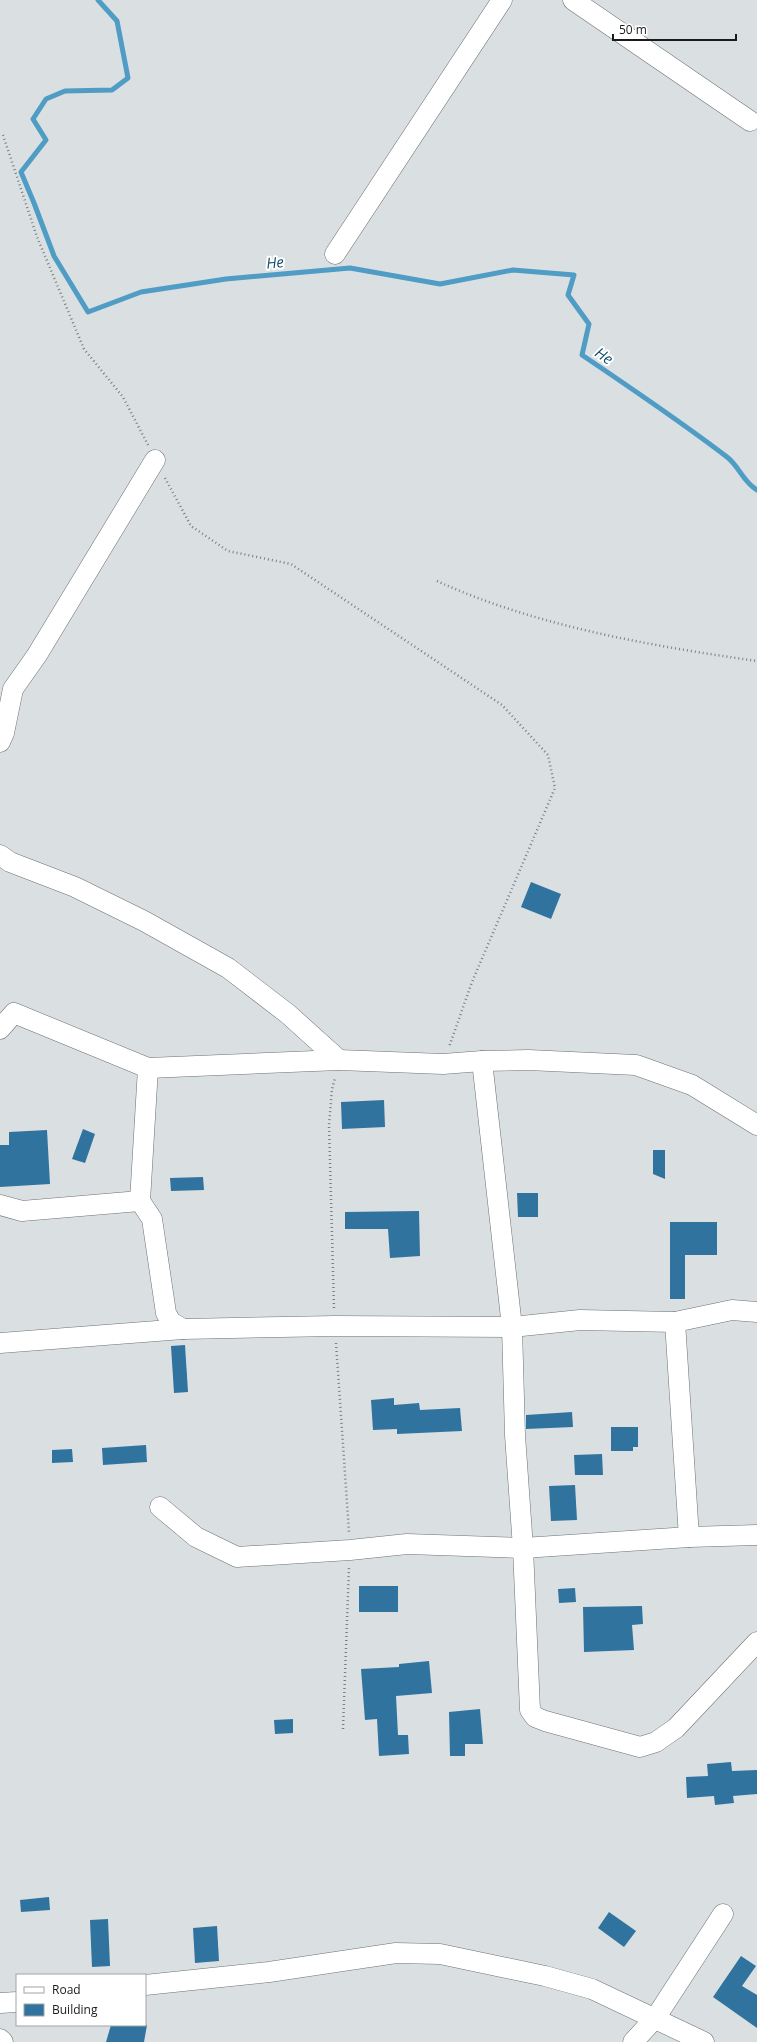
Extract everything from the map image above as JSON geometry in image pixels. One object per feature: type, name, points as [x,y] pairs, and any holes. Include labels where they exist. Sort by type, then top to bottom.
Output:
[{"type":"street","points":[[335,254],[502,0]]},
{"type":"street","points":[[573,0],[750,121]]},
{"type":"street","points":[[0,742],[4,733],[13,689],[37,655],[156,460]]},
{"type":"street","points":[[0,855],[10,862],[75,887],[144,920],[228,968],[288,1014],[339,1060]]},
{"type":"street","points":[[0,1029],[7,1010],[148,1068],[339,1060],[443,1064],[528,1060],[636,1065],[692,1085],[757,1125]]},
{"type":"street","points":[[482,1061],[512,1327],[515,1435],[530,1710],[536,1718],[545,1722],[640,1747],[656,1742],[676,1728],[757,1642]]},
{"type":"street","points":[[148,1068],[140,1200],[152,1219],[166,1313],[171,1322],[183,1329]]},
{"type":"street","points":[[0,1205],[22,1211],[140,1200]]},
{"type":"street","points":[[0,1343],[183,1329],[335,1326],[512,1327],[580,1320],[675,1322],[732,1310],[757,1312]]},
{"type":"street","points":[[675,1322],[689,1537]]},
{"type":"street","points":[[160,1507],[196,1537],[237,1557],[350,1550],[407,1544],[522,1548],[689,1537],[757,1535]]},
{"type":"street","points":[[633,2042],[656,2017],[723,1914]]},
{"type":"street","points":[[146,1985],[269,1972],[396,1953],[440,1954],[544,1976],[592,1989],[656,2017],[704,2042]]},
{"type":"street","points":[[0,2003],[16,2002]]},
{"type":"street","points":[[0,2039],[3,2042]]},
{"type":"path","points":[[3,135],[37,237],[84,349],[123,397],[191,526],[228,551],[291,564],[502,705],[548,755],[555,788],[472,982],[443,1064]]},
{"type":"path","points":[[438,581],[471,596],[570,627],[757,661]]},
{"type":"path","points":[[339,1060],[332,1089],[329,1125],[335,1326],[350,1550],[343,1729]]},
{"type":"building","points":[[531,882],[561,894],[551,919],[521,907]]},
{"type":"building","points":[[384,1100],[385,1127],[342,1129],[341,1102]]},
{"type":"building","points":[[83,1129],[95,1134],[85,1163],[72,1159]]},
{"type":"building","points":[[47,1130],[50,1184],[0,1187],[0,1145],[9,1145],[9,1132]]},
{"type":"building","points":[[653,1150],[665,1150],[665,1179],[653,1174]]},
{"type":"building","points":[[203,1177],[204,1190],[171,1191],[170,1178]]},
{"type":"building","points":[[517,1193],[538,1193],[538,1217],[518,1217]]},
{"type":"building","points":[[419,1211],[420,1256],[390,1258],[388,1229],[345,1229],[345,1212]]},
{"type":"building","points":[[670,1222],[717,1222],[717,1255],[685,1255],[685,1299],[670,1299]]},
{"type":"building","points":[[185,1345],[188,1392],[174,1393],[171,1346]]},
{"type":"building","points":[[394,1398],[394,1405],[419,1403],[420,1410],[460,1408],[462,1431],[397,1434],[397,1429],[373,1430],[371,1400]]},
{"type":"building","points":[[572,1412],[573,1427],[526,1429],[526,1415]]},
{"type":"building","points":[[611,1427],[638,1427],[638,1447],[633,1447],[633,1451],[611,1451]]},
{"type":"building","points":[[146,1445],[147,1462],[103,1465],[102,1448]]},
{"type":"building","points":[[72,1449],[73,1462],[52,1463],[52,1450]]},
{"type":"building","points":[[602,1454],[603,1475],[575,1475],[574,1455]]},
{"type":"building","points":[[575,1485],[577,1520],[551,1521],[549,1486]]},
{"type":"building","points":[[359,1586],[398,1586],[398,1612],[359,1612]]},
{"type":"building","points":[[575,1588],[576,1602],[559,1603],[558,1589]]},
{"type":"building","points":[[642,1606],[643,1624],[632,1625],[634,1650],[584,1652],[583,1607]]},
{"type":"building","points":[[429,1661],[432,1693],[396,1696],[398,1735],[408,1735],[409,1754],[379,1756],[377,1719],[365,1720],[361,1669],[399,1667],[399,1664]]},
{"type":"building","points":[[480,1709],[483,1744],[465,1744],[465,1756],[450,1756],[449,1712]]},
{"type":"building","points":[[293,1719],[293,1733],[275,1734],[274,1720]]},
{"type":"building","points":[[731,1762],[732,1771],[757,1770],[757,1794],[733,1796],[734,1803],[715,1805],[714,1796],[687,1798],[686,1777],[708,1776],[707,1764]]},
{"type":"building","points":[[49,1897],[50,1910],[21,1912],[20,1900]]},
{"type":"building","points":[[609,1912],[636,1931],[624,1947],[598,1928]]},
{"type":"building","points":[[108,1919],[110,1966],[92,1967],[90,1920]]},
{"type":"building","points":[[217,1926],[219,1961],[195,1963],[193,1928]]},
{"type":"building","points":[[741,1956],[756,1966],[742,1986],[757,1995],[757,2028],[713,1997]]},
{"type":"building","points":[[147,2025],[144,2042],[106,2042],[111,2026]]},
{"type":"waterway","name":"He","points":[[98,0],[117,21],[128,78],[112,90],[65,91],[46,99],[33,119],[46,140],[21,172],[54,256],[88,312],[141,292],[226,279],[350,268],[440,284],[513,270],[574,275],[568,295],[589,324],[582,355],[637,392],[727,457],[748,483],[757,490]]}]
